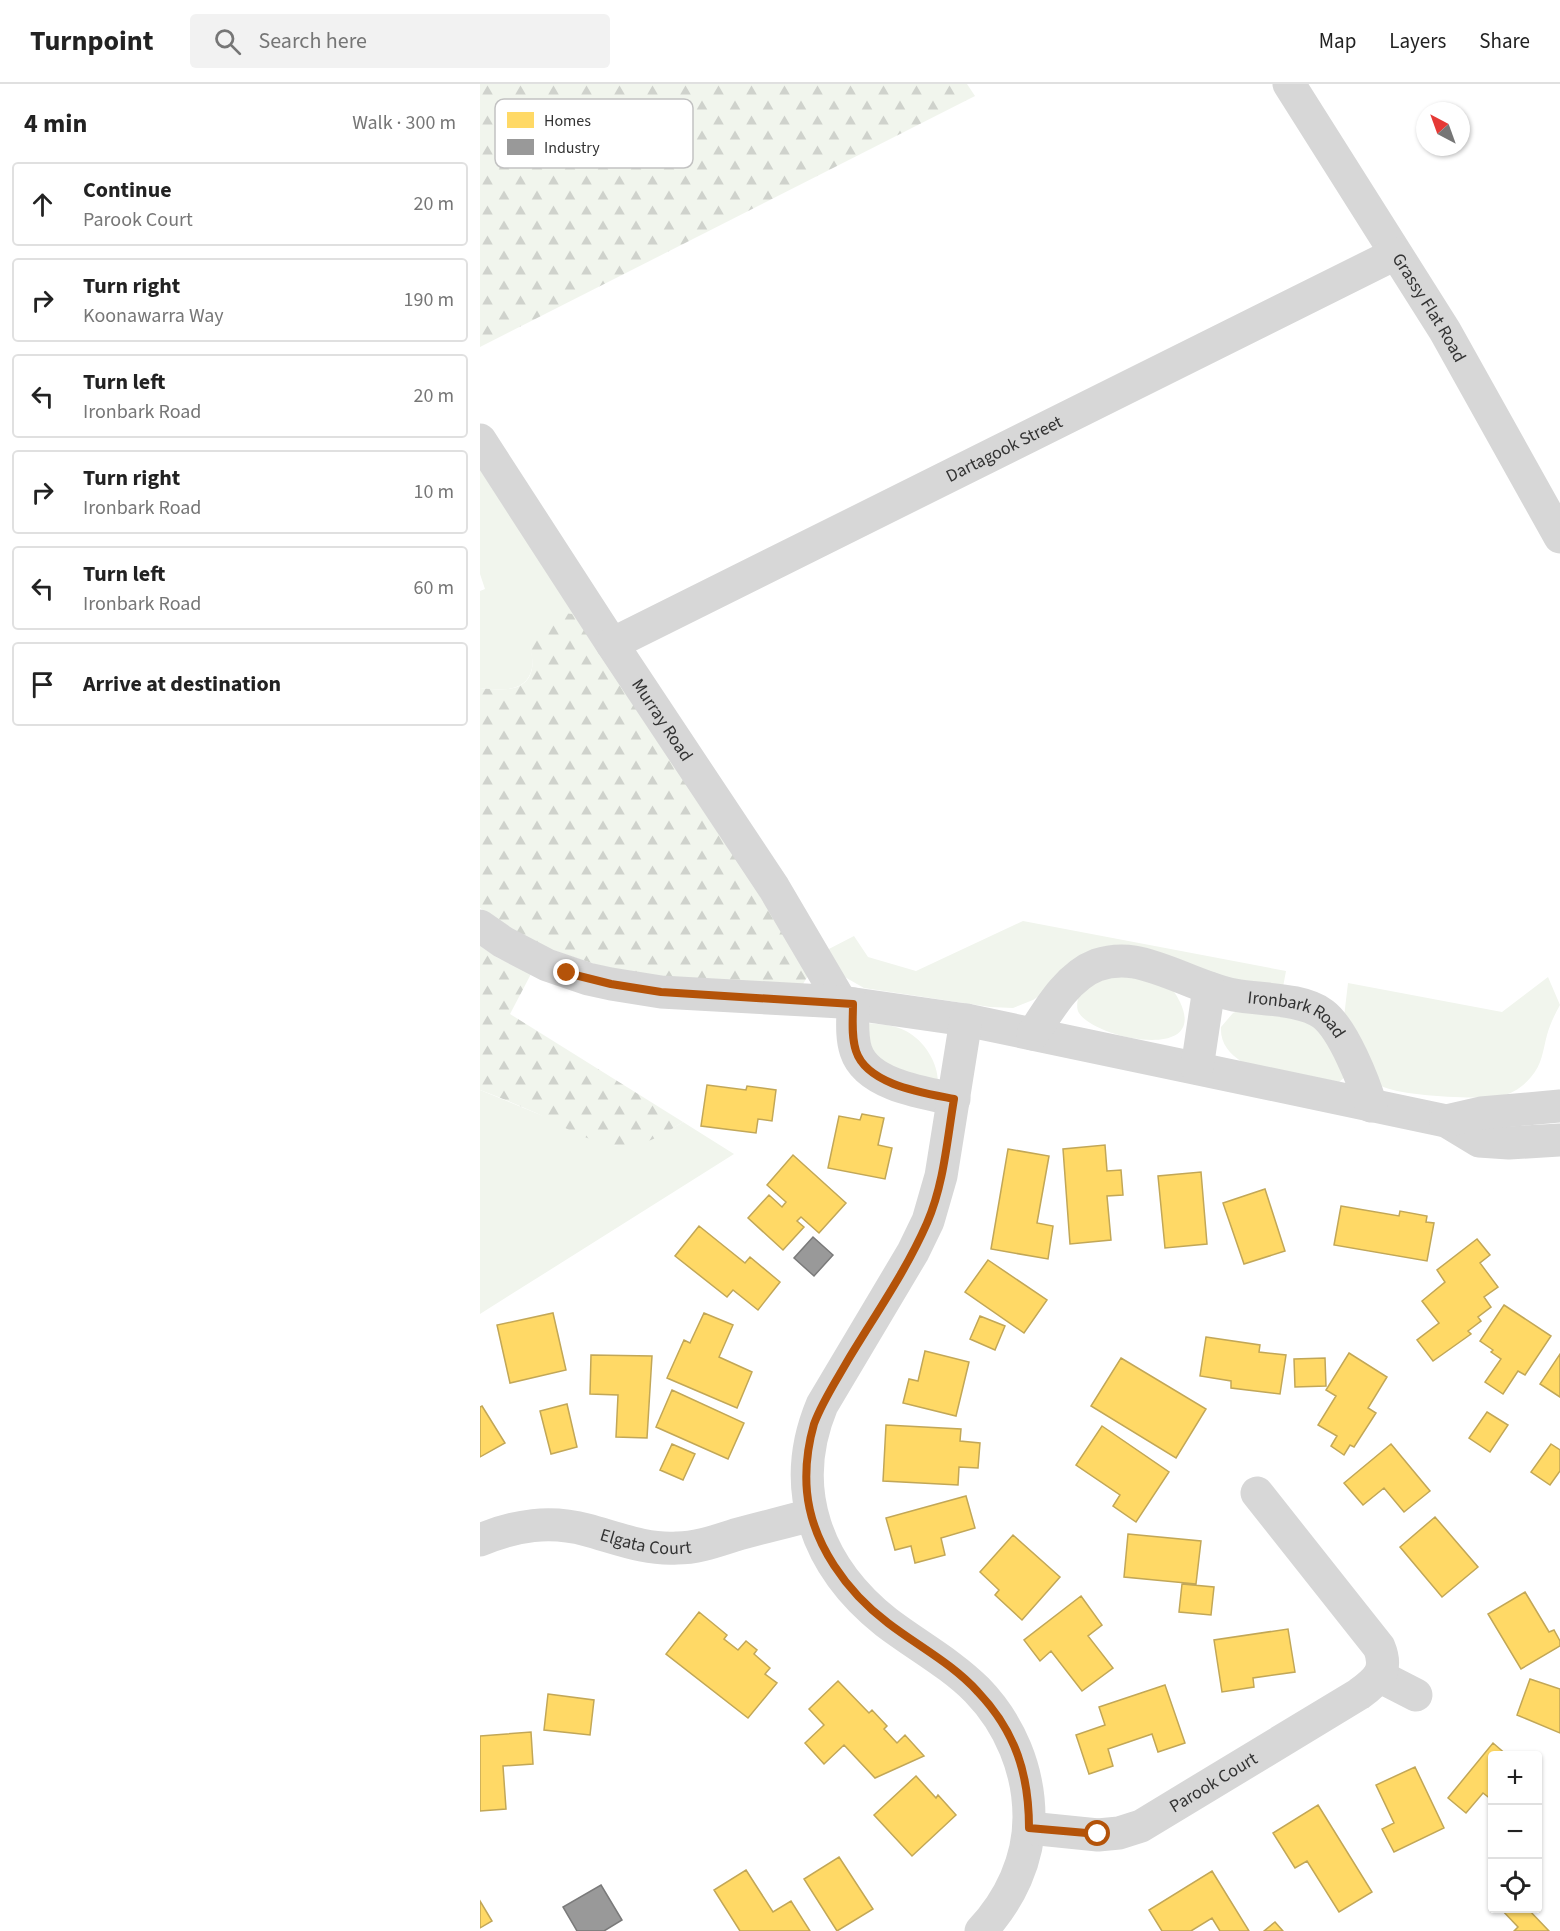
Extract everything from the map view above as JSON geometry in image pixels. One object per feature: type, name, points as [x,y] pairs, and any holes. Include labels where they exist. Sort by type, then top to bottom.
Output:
[{"type":"street","name":"Grassy Flat Road","points":[[1289,84],[1450,341],[1560,537]]},
{"type":"street","name":"Dartagook Street","points":[[612,644],[1395,254]]},
{"type":"street","name":"Murray Road","points":[[480,440],[847,1003]]},
{"type":"street","points":[[480,926],[510,946],[547,965],[588,980],[670,992],[847,1003],[966,1020],[1446,1121],[1479,1141],[1509,1143],[1560,1140]]},
{"type":"street","name":"Ironbark Road","points":[[1033,1034],[1052,1005],[1069,985],[1089,969],[1110,961],[1132,962],[1155,967],[1232,995],[1300,1004],[1321,1012],[1340,1035],[1363,1082],[1371,1106]]},
{"type":"street","points":[[1197,1068],[1209,988]]},
{"type":"street","points":[[847,1003],[854,1044],[858,1057],[865,1067],[890,1082],[954,1099]]},
{"type":"street","points":[[966,1020],[941,1176],[928,1221],[914,1252],[833,1386],[814,1425],[807,1469],[807,1491],[811,1515],[819,1538],[833,1565],[853,1591],[888,1623],[957,1672],[978,1691],[996,1712],[1019,1756],[1029,1800],[1029,1828],[1022,1861],[1012,1888],[996,1915],[981,1931]]},
{"type":"street","points":[[1446,1121],[1482,1113],[1560,1106]]},
{"type":"street","points":[[1257,1493],[1379,1647],[1383,1657],[1379,1676],[1416,1695]]},
{"type":"street","name":"Elgata Court","points":[[480,1540],[525,1526],[548,1524],[587,1530],[640,1545],[679,1548],[704,1544],[811,1515]]},
{"type":"street","name":"Parook Court","points":[[1029,1828],[1098,1834],[1119,1833],[1141,1826],[1359,1694],[1379,1676]]},
{"type":"green space","points":[[480,84],[967,84],[975,96],[480,347]]},
{"type":"green space","points":[[480,461],[580,615],[530,645],[533,662],[529,676],[518,686],[503,689],[480,688],[480,591],[485,589],[480,574]]},
{"type":"green space","points":[[564,613],[580,615],[760,886],[809,974],[803,984],[726,983],[615,971],[544,947],[501,923],[480,908],[480,688],[511,689],[525,682],[532,665],[530,638],[532,631],[545,618]]},
{"type":"green space","points":[[1023,921],[1286,971],[1283,987],[1240,985],[1150,956],[1048,990],[1033,1000],[1013,1008],[990,1007],[864,988],[843,976],[825,951],[854,936],[868,957],[916,971]]},
{"type":"green space","points":[[480,946],[498,958],[531,974],[510,1014],[683,1122],[643,1143],[616,1146],[592,1140],[536,1113],[480,1090]]},
{"type":"green space","points":[[1112,973],[1153,981],[1170,988],[1180,1002],[1185,1021],[1179,1033],[1165,1039],[1146,1040],[1125,1037],[1089,1022],[1078,1010],[1080,993],[1090,983]]},
{"type":"green space","points":[[1548,977],[1560,1005],[1550,1027],[1540,1062],[1535,1072],[1524,1084],[1513,1092],[1500,1096],[1475,1098],[1439,1096],[1405,1092],[1381,1086],[1344,1017],[1348,983],[1502,1012]]},
{"type":"green space","points":[[1243,1009],[1316,1021],[1346,1076],[1339,1082],[1242,1062],[1226,1047],[1221,1027],[1233,1013]]},
{"type":"green space","points":[[864,1023],[896,1027],[913,1035],[930,1054],[936,1069],[938,1085],[877,1067]]},
{"type":"green space","points":[[480,1090],[616,1146],[651,1139],[683,1122],[734,1154],[480,1314]]},
{"type":"building: Homes","points":[[707,1085],[746,1090],[747,1086],[776,1090],[772,1121],[758,1119],[756,1133],[701,1126]]},
{"type":"building: Homes","points":[[862,1114],[884,1118],[878,1145],[892,1148],[885,1179],[828,1168],[839,1116],[860,1120]]},
{"type":"building: Homes","points":[[1105,1145],[1107,1171],[1121,1170],[1123,1195],[1107,1196],[1111,1240],[1070,1244],[1063,1149]]},
{"type":"building: Homes","points":[[1008,1149],[1049,1156],[1037,1223],[1053,1226],[1048,1259],[991,1249]]},
{"type":"building: Homes","points":[[793,1155],[846,1203],[819,1233],[801,1217],[797,1221],[804,1227],[783,1250],[748,1218],[769,1195],[782,1207],[786,1202],[767,1185]]},
{"type":"building: Homes","points":[[1201,1172],[1207,1244],[1165,1248],[1158,1176]]},
{"type":"building: Homes","points":[[1265,1189],[1285,1251],[1244,1264],[1223,1203]]},
{"type":"building: Homes","points":[[1341,1206],[1399,1216],[1400,1211],[1427,1216],[1426,1222],[1434,1223],[1427,1261],[1334,1245]]},
{"type":"building: Homes","points":[[699,1226],[745,1263],[750,1257],[780,1282],[758,1310],[733,1290],[727,1297],[675,1256]]},
{"type":"building: Homes","points":[[1477,1239],[1490,1255],[1480,1263],[1498,1287],[1484,1297],[1491,1307],[1478,1317],[1481,1321],[1468,1331],[1471,1334],[1433,1361],[1417,1340],[1439,1323],[1422,1301],[1445,1282],[1437,1270]]},
{"type":"building: Homes","points":[[988,1260],[1047,1300],[1024,1333],[965,1292]]},
{"type":"building: Homes","points":[[1504,1305],[1551,1336],[1525,1375],[1518,1371],[1503,1394],[1485,1382],[1501,1359],[1480,1341]]},
{"type":"building: Homes","points":[[553,1313],[566,1370],[510,1383],[497,1325]]},
{"type":"building: Homes","points":[[704,1313],[733,1325],[719,1357],[752,1372],[737,1408],[667,1378],[684,1340],[690,1343]]},
{"type":"building: Homes","points":[[980,1316],[1005,1326],[995,1350],[970,1339]]},
{"type":"building: Homes","points":[[1206,1337],[1260,1345],[1259,1352],[1286,1355],[1280,1394],[1231,1388],[1231,1381],[1200,1376]]},
{"type":"building: Homes","points":[[925,1351],[969,1362],[956,1416],[903,1403],[909,1379],[918,1381]]},
{"type":"building: Homes","points":[[1349,1353],[1387,1377],[1368,1408],[1376,1413],[1354,1447],[1350,1445],[1344,1455],[1331,1446],[1337,1436],[1318,1425],[1336,1396],[1326,1390]]},
{"type":"building: Homes","points":[[1560,1354],[1560,1397],[1540,1384]]},
{"type":"building: Homes","points":[[591,1355],[652,1356],[647,1438],[616,1437],[618,1395],[590,1394]]},
{"type":"building: Homes","points":[[1121,1358],[1206,1409],[1176,1458],[1091,1406]]},
{"type":"building: Homes","points":[[1325,1358],[1326,1386],[1295,1387],[1294,1359]]},
{"type":"building: Homes","points":[[672,1390],[744,1423],[728,1459],[656,1427]]},
{"type":"building: Homes","points":[[567,1404],[577,1447],[551,1454],[540,1411]]},
{"type":"building: Homes","points":[[482,1406],[505,1443],[480,1457],[480,1407]]},
{"type":"building: Homes","points":[[1487,1412],[1508,1425],[1490,1452],[1469,1438]]},
{"type":"building: Homes","points":[[886,1425],[961,1429],[960,1441],[980,1443],[978,1468],[959,1467],[958,1485],[883,1481]]},
{"type":"building: Homes","points":[[1102,1426],[1169,1472],[1136,1522],[1113,1506],[1120,1495],[1076,1465]]},
{"type":"building: Homes","points":[[672,1444],[695,1454],[683,1480],[660,1470]]},
{"type":"building: Homes","points":[[1391,1444],[1430,1491],[1404,1512],[1384,1488],[1363,1505],[1344,1483]]},
{"type":"building: Homes","points":[[1551,1444],[1560,1450],[1560,1471],[1550,1485],[1531,1472]]},
{"type":"building: Homes","points":[[966,1496],[975,1528],[941,1538],[945,1555],[915,1563],[911,1546],[895,1550],[886,1518]]},
{"type":"building: Homes","points":[[1435,1517],[1478,1567],[1442,1597],[1400,1547]]},
{"type":"building: Homes","points":[[1128,1534],[1201,1541],[1196,1584],[1124,1577]]},
{"type":"building: Homes","points":[[1013,1535],[1060,1577],[1022,1620],[995,1595],[999,1590],[980,1572]]},
{"type":"building: Homes","points":[[1182,1584],[1214,1587],[1211,1615],[1179,1612]]},
{"type":"building: Homes","points":[[1525,1592],[1549,1632],[1554,1630],[1560,1646],[1521,1669],[1488,1614]]},
{"type":"building: Homes","points":[[1081,1596],[1102,1625],[1088,1636],[1113,1668],[1082,1691],[1051,1651],[1040,1661],[1024,1640]]},
{"type":"building: Homes","points":[[699,1612],[727,1635],[724,1639],[738,1650],[746,1641],[757,1650],[754,1654],[770,1668],[765,1674],[777,1683],[748,1718],[666,1654]]},
{"type":"building: Homes","points":[[1288,1629],[1295,1672],[1253,1678],[1254,1687],[1222,1692],[1214,1640]]},
{"type":"building: Homes","points":[[1530,1679],[1560,1689],[1560,1733],[1517,1715]]},
{"type":"building: Homes","points":[[838,1681],[869,1713],[872,1710],[887,1726],[884,1729],[897,1743],[905,1735],[924,1756],[875,1778],[844,1745],[824,1764],[805,1743],[824,1725],[809,1709]]},
{"type":"building: Homes","points":[[1165,1685],[1185,1743],[1158,1752],[1152,1734],[1108,1749],[1113,1766],[1089,1774],[1076,1735],[1105,1725],[1099,1707]]},
{"type":"building: Homes","points":[[548,1694],[594,1700],[590,1735],[544,1730]]},
{"type":"building: Homes","points":[[531,1732],[533,1764],[503,1766],[506,1809],[480,1811],[480,1736]]},
{"type":"building: Homes","points":[[1493,1743],[1502,1751],[1488,1751],[1488,1797],[1483,1793],[1466,1813],[1448,1798]]},
{"type":"building: Homes","points":[[1415,1767],[1444,1828],[1394,1852],[1382,1829],[1394,1823],[1376,1785]]},
{"type":"building: Homes","points":[[916,1776],[956,1815],[912,1856],[874,1815]]},
{"type":"building: Homes","points":[[1318,1805],[1372,1892],[1339,1912],[1307,1861],[1295,1868],[1273,1833]]},
{"type":"building: Homes","points":[[839,1857],[873,1909],[837,1931],[804,1879]]},
{"type":"building: Homes","points":[[746,1870],[773,1912],[791,1901],[810,1931],[740,1931],[714,1890]]},
{"type":"building: Homes","points":[[1212,1871],[1249,1931],[1220,1931],[1212,1918],[1191,1931],[1162,1931],[1149,1910]]},
{"type":"building: Homes","points":[[480,1901],[492,1921],[480,1928]]},
{"type":"building: Homes","points":[[1505,1913],[1532,1913],[1549,1931],[1514,1931],[1518,1927]]},
{"type":"building: Homes","points":[[1275,1922],[1283,1931],[1264,1931]]},
{"type":"building: Industry","points":[[813,1237],[833,1255],[814,1276],[794,1258]]},
{"type":"building: Industry","points":[[601,1885],[622,1920],[604,1931],[577,1931],[563,1907]]},
{"type":"route","points":[[567,973],[588,980],[661,992],[853,1004],[854,1044],[858,1057],[865,1067],[883,1079],[901,1086],[954,1099],[941,1176],[928,1221],[914,1252],[822,1405],[814,1425],[807,1469],[807,1491],[811,1515],[819,1538],[833,1565],[853,1591],[888,1623],[957,1672],[996,1712],[1019,1756],[1025,1777],[1029,1800],[1029,1828],[1098,1834]]}]
